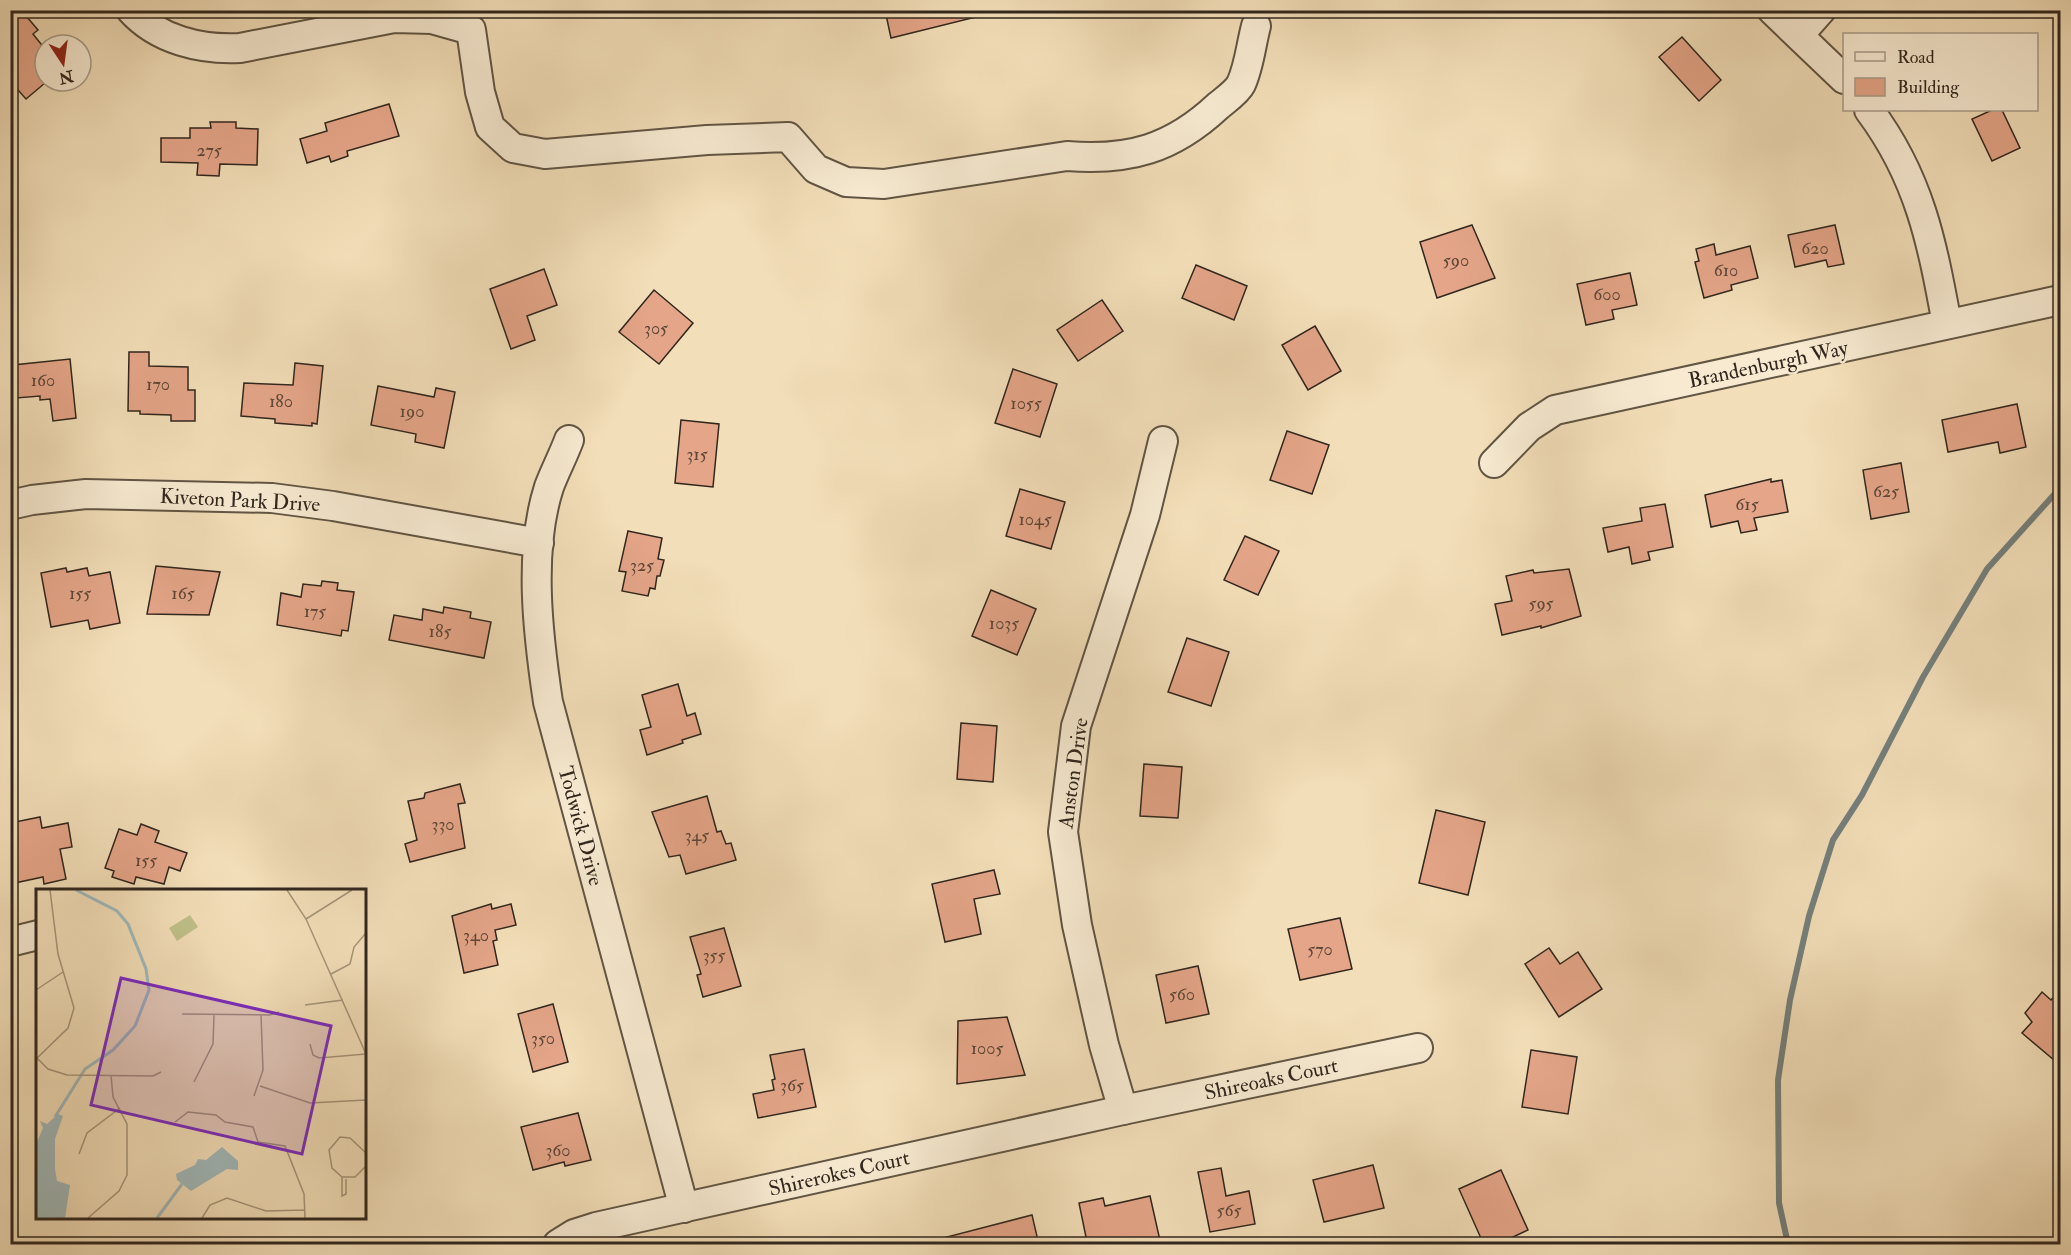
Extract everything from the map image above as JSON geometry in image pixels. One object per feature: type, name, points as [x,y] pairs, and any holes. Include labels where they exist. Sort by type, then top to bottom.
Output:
[{"type":"street","points":[[131,10],[173,40],[216,49],[240,48],[394,18],[432,19],[471,30],[480,92],[490,127],[513,148],[545,154],[696,140],[788,137],[816,169],[846,182],[884,184],[1067,156],[1095,158],[1124,156],[1156,147],[1193,129],[1240,86],[1256,26]]},
{"type":"street","points":[[1772,10],[1843,77]]},
{"type":"street","points":[[1799,35],[1821,10]]},
{"type":"street","points":[[1870,111],[1900,159],[1917,196],[1930,234],[1947,324]]},
{"type":"street","name":"Brandenburgh Way","points":[[1494,463],[1529,427],[1555,410],[2061,300]]},
{"type":"street","name":"Todwick Drive","points":[[569,440],[549,488],[539,543],[537,622],[548,702],[684,1208]]},
{"type":"street","name":"Anston Drive","points":[[1123,1110],[1104,1045],[1077,925],[1063,832],[1077,726],[1145,515],[1163,441]]},
{"type":"street","name":"Kiveton Park Drive","points":[[10,505],[86,494],[272,498],[333,506],[539,543]]},
{"type":"street","points":[[10,942],[36,936]]},
{"type":"street","name":"Shireoaks Court","points":[[1123,1110],[1418,1048]]},
{"type":"street","name":"Shirerokes Court","points":[[558,1245],[574,1234],[596,1227],[1123,1110]]},
{"type":"building","points":[[21,10],[38,30],[33,33],[33,93],[26,99],[10,81],[10,19]]},
{"type":"building","points":[[885,10],[975,10],[976,17],[891,38]]},
{"type":"building","points":[[1682,37],[1721,80],[1699,101],[1659,57]]},
{"type":"building","points":[[389,104],[399,136],[347,151],[348,156],[331,162],[329,156],[307,163],[300,139],[327,131],[325,123]]},
{"type":"building","points":[[1990,111],[2002,111],[2020,148],[1992,161],[1972,119]]},
{"type":"building","points":[[210,122],[236,122],[236,128],[258,129],[257,165],[220,164],[219,176],[197,175],[198,163],[161,162],[161,138],[190,138],[190,128],[211,128]]},
{"type":"building","points":[[1472,225],[1495,278],[1437,298],[1420,242]]},
{"type":"building","points":[[1835,225],[1844,264],[1828,267],[1826,260],[1795,267],[1788,235]]},
{"type":"building","points":[[1714,244],[1716,255],[1750,246],[1758,278],[1731,285],[1732,290],[1704,298],[1695,262],[1699,261],[1696,249]]},
{"type":"building","points":[[1196,265],[1247,286],[1234,320],[1182,298]]},
{"type":"building","points":[[544,269],[557,305],[527,316],[535,340],[511,349],[490,289]]},
{"type":"building","points":[[1630,273],[1637,305],[1612,310],[1614,319],[1586,325],[1577,284]]},
{"type":"building","points":[[654,290],[693,323],[659,364],[619,332]]},
{"type":"building","points":[[1102,300],[1123,331],[1078,361],[1057,330]]},
{"type":"building","points":[[1315,326],[1341,371],[1308,390],[1282,345]]},
{"type":"building","points":[[129,352],[149,352],[149,366],[188,367],[188,390],[195,390],[195,421],[171,421],[171,415],[140,414],[140,411],[128,411]]},
{"type":"building","points":[[70,359],[76,418],[53,421],[50,399],[40,400],[40,396],[16,398],[13,365]]},
{"type":"building","points":[[295,363],[323,366],[317,424],[312,423],[312,426],[275,423],[275,419],[241,416],[244,383],[293,385]]},
{"type":"building","points":[[1013,369],[1057,384],[1040,437],[995,423]]},
{"type":"building","points":[[378,386],[434,397],[436,388],[455,392],[444,448],[415,442],[416,434],[371,425]]},
{"type":"building","points":[[2017,404],[2026,447],[2000,453],[1998,442],[1948,452],[1942,420]]},
{"type":"building","points":[[681,420],[719,424],[713,487],[675,483]]},
{"type":"building","points":[[1287,431],[1329,445],[1312,494],[1270,480]]},
{"type":"building","points":[[1901,463],[1909,512],[1871,519],[1863,470]]},
{"type":"building","points":[[1771,479],[1771,482],[1782,480],[1788,512],[1754,518],[1757,530],[1741,533],[1738,521],[1711,527],[1705,495]]},
{"type":"building","points":[[1020,489],[1065,502],[1051,549],[1006,536]]},
{"type":"building","points":[[1665,504],[1673,547],[1648,552],[1650,560],[1632,564],[1629,547],[1608,552],[1603,528],[1642,521],[1640,508]]},
{"type":"building","points":[[628,531],[662,538],[658,559],[664,560],[660,576],[657,576],[655,589],[650,588],[648,596],[622,591],[626,572],[619,571]]},
{"type":"building","points":[[1245,536],[1279,551],[1258,595],[1224,580]]},
{"type":"building","points":[[156,566],[220,572],[209,615],[147,614]]},
{"type":"building","points":[[66,568],[67,572],[87,568],[89,576],[110,572],[120,623],[90,629],[88,620],[51,627],[41,573]]},
{"type":"building","points":[[1569,569],[1581,616],[1541,628],[1541,626],[1502,635],[1495,604],[1512,601],[1506,576],[1533,570],[1534,573]]},
{"type":"building","points":[[322,581],[338,583],[337,590],[354,592],[348,631],[342,630],[341,636],[277,625],[281,593],[301,597],[303,584],[321,586]]},
{"type":"building","points":[[991,590],[1036,609],[1017,655],[972,636]]},
{"type":"building","points":[[444,607],[471,612],[470,618],[491,622],[484,658],[389,640],[394,615],[422,620],[423,609],[443,613]]},
{"type":"building","points":[[1187,638],[1229,652],[1211,706],[1168,692]]},
{"type":"building","points":[[678,684],[687,716],[695,713],[701,734],[682,740],[683,743],[647,755],[640,730],[651,727],[642,695]]},
{"type":"building","points":[[961,723],[997,726],[993,782],[957,779]]},
{"type":"building","points":[[1144,764],[1182,767],[1178,818],[1140,816]]},
{"type":"building","points":[[460,784],[465,803],[458,804],[465,848],[410,862],[405,844],[417,840],[408,801],[424,798],[425,793]]},
{"type":"building","points":[[707,796],[717,832],[721,831],[726,844],[731,843],[736,860],[686,874],[680,855],[669,857],[652,812]]},
{"type":"building","points":[[1436,810],[1485,822],[1468,895],[1419,883]]},
{"type":"building","points":[[40,817],[42,828],[68,823],[72,847],[60,849],[66,879],[44,884],[43,877],[10,884],[10,823]]},
{"type":"building","points":[[141,824],[159,831],[155,842],[187,853],[180,871],[169,867],[164,884],[136,877],[134,884],[112,877],[114,871],[105,868],[119,829],[137,835]]},
{"type":"building","points":[[994,870],[1000,894],[974,899],[981,934],[945,942],[932,884]]},
{"type":"building","points":[[491,904],[492,909],[511,904],[516,925],[495,930],[497,940],[493,941],[498,965],[464,973],[452,916]]},
{"type":"building","points":[[1340,918],[1352,969],[1300,980],[1288,929]]},
{"type":"building","points":[[724,928],[741,986],[703,997],[697,975],[701,974],[690,937]]},
{"type":"building","points":[[1549,948],[1560,964],[1578,952],[1602,989],[1559,1017],[1525,964]]},
{"type":"building","points":[[1198,966],[1209,1014],[1166,1023],[1156,975]]},
{"type":"building","points":[[2061,989],[2061,1066],[2022,1033],[2032,1022],[2025,1013],[2042,992],[2051,1000]]},
{"type":"building","points":[[553,1004],[568,1062],[533,1072],[518,1014]]},
{"type":"building","points":[[1007,1017],[1025,1075],[957,1084],[958,1021]]},
{"type":"building","points":[[804,1049],[816,1107],[758,1118],[753,1094],[774,1090],[772,1080],[775,1079],[770,1055]]},
{"type":"building","points":[[1531,1050],[1577,1057],[1568,1114],[1522,1107]]},
{"type":"building","points":[[578,1113],[591,1160],[565,1166],[564,1162],[533,1170],[521,1127]]},
{"type":"building","points":[[1373,1165],[1384,1208],[1324,1222],[1313,1180]]},
{"type":"building","points":[[1221,1168],[1226,1196],[1249,1191],[1255,1224],[1210,1232],[1198,1172]]},
{"type":"building","points":[[1501,1170],[1528,1230],[1496,1245],[1484,1245],[1459,1189]]},
{"type":"building","points":[[1150,1196],[1161,1245],[1103,1245],[1102,1239],[1087,1242],[1079,1203],[1103,1198],[1105,1206]]},
{"type":"building","points":[[1032,1215],[1039,1245],[943,1245],[943,1238]]},
{"type":"waterway","points":[[1788,1244],[1779,1203],[1778,1080],[1790,1000],[1809,916],[1833,840],[1862,795],[1923,677],[1987,569],[2060,488]]}]
